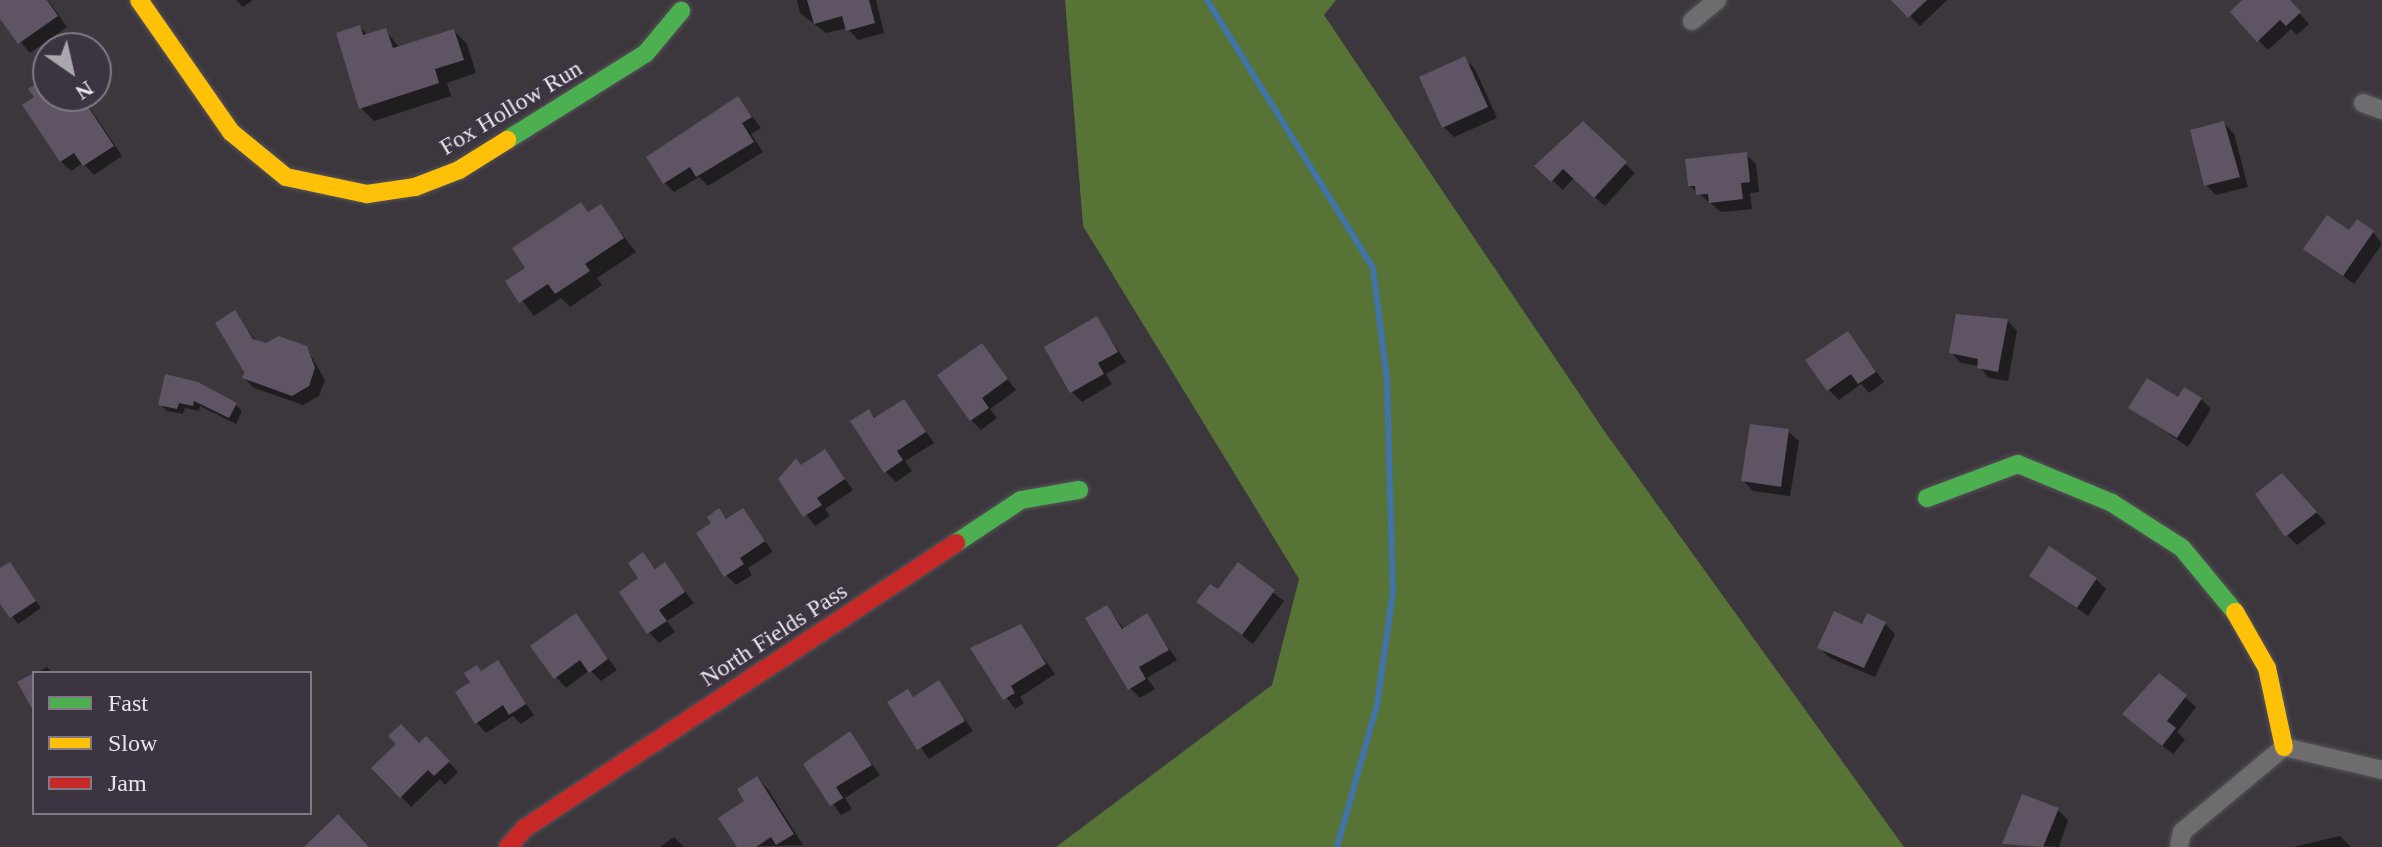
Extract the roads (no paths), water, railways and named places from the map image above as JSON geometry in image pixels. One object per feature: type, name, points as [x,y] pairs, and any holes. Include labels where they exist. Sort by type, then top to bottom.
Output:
[{"type":"street","name":"Fox Hollow Run","points":[[139,0],[231,132],[286,177],[367,194],[415,187],[459,170],[646,53],[681,11]]},
{"type":"street","points":[[1692,21],[1717,0]]},
{"type":"street","points":[[2363,103],[2382,110]]},
{"type":"street","points":[[1927,498],[2018,464],[2112,503],[2182,548],[2236,613],[2267,668],[2284,747]]},
{"type":"street","name":"North Fields Pass","points":[[508,847],[525,828],[1021,500],[1079,490]]},
{"type":"street","points":[[2284,747],[2382,770]]},
{"type":"street","points":[[2179,847],[2182,832],[2284,747]]},
{"type":"waterway","points":[[1207,0],[1373,268],[1387,381],[1393,592],[1377,705],[1337,847]]}]
